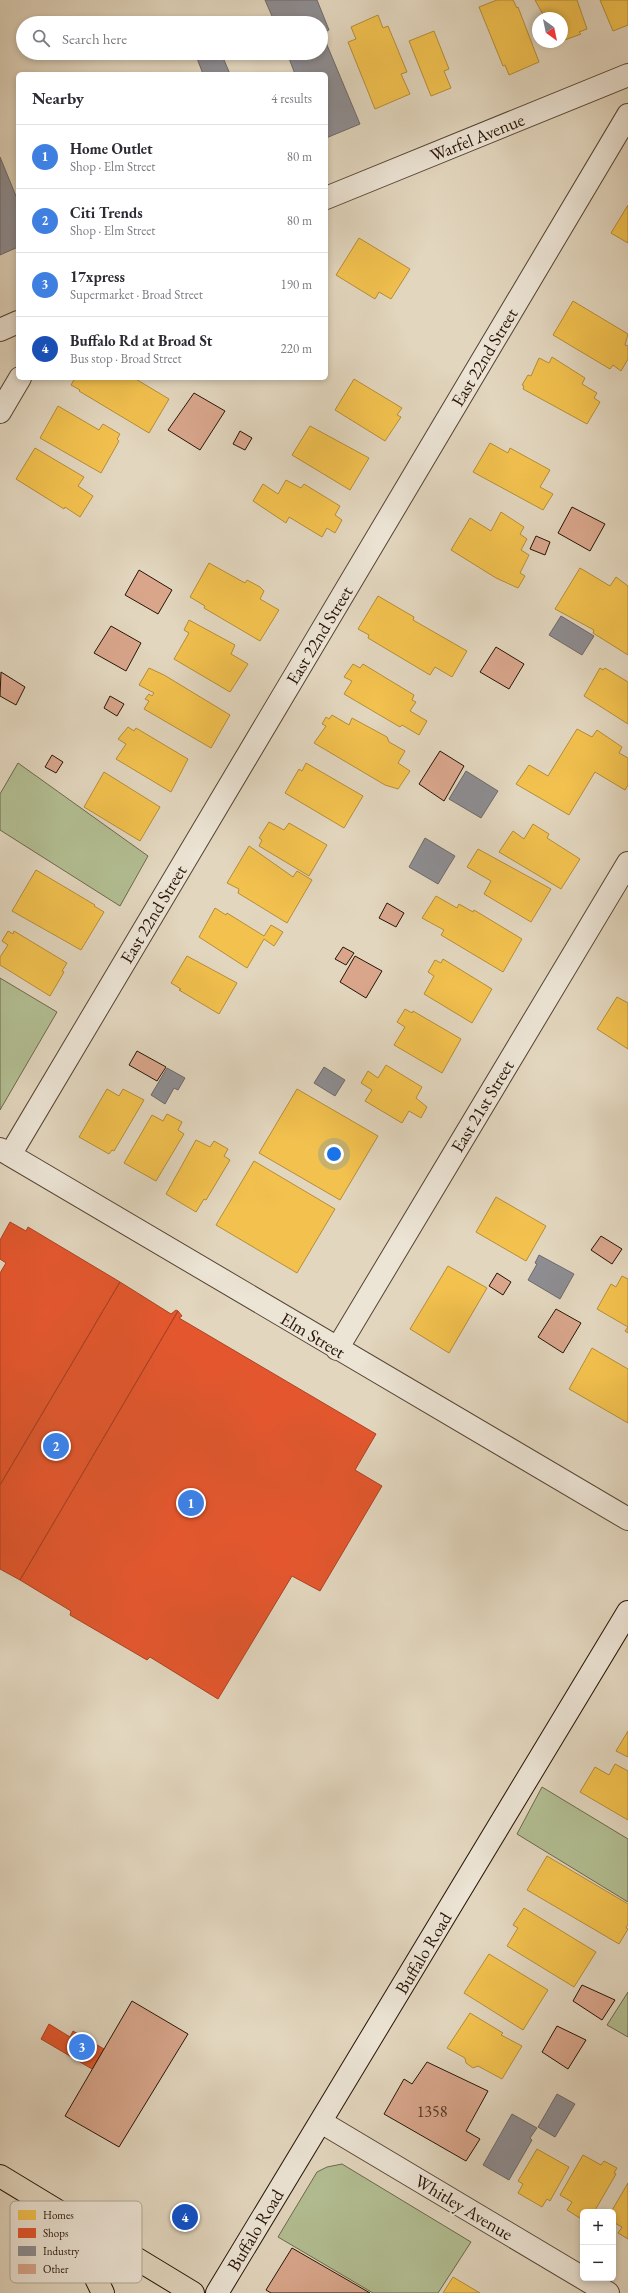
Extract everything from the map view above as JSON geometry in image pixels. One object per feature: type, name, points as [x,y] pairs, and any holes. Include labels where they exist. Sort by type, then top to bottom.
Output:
[{"type":"main road","points":[[0,2176],[41,2201]]},
{"type":"main road","points":[[142,2262],[193,2293]]},
{"type":"main road","points":[[98,2283],[103,2293]]},
{"type":"street","name":"Warfel Avenue","points":[[328,197],[628,75]]},
{"type":"street","name":"East 22nd Street","points":[[5,1152],[628,115]]},
{"type":"street","points":[[0,330],[16,323]]},
{"type":"street","points":[[0,412],[19,380]]},
{"type":"street","name":"East 21st Street","points":[[337,1350],[628,863]]},
{"type":"street","name":"Elm Street","points":[[5,1152],[337,1350],[628,1519]]},
{"type":"street","name":"Buffalo Road","points":[[217,2293],[628,1612]]},
{"type":"street","name":"Whitley Avenue","points":[[320,2122],[608,2293]]},
{"type":"green space","points":[[18,763],[148,856],[120,906],[0,830],[0,794]]},
{"type":"green space","points":[[0,978],[57,1012],[0,1110]]},
{"type":"green space","points":[[542,1787],[628,1839],[628,1902],[517,1834]]},
{"type":"green space","points":[[628,1992],[628,2037],[607,2025]]},
{"type":"green space","points":[[342,2164],[471,2242],[438,2293],[373,2293],[278,2237],[317,2172],[327,2167]]},
{"type":"building: Homes","points":[[497,0],[513,0],[517,8],[518,7],[532,44],[532,48],[534,48],[539,62],[509,75],[505,65],[503,66],[479,7]]},
{"type":"building: Homes","points":[[535,0],[577,0],[587,29],[579,32],[581,34],[568,39],[568,12],[542,12]]},
{"type":"building: Homes","points":[[600,0],[628,0],[628,25],[613,31]]},
{"type":"building: Homes","points":[[378,15],[383,28],[388,26],[407,72],[401,74],[410,94],[375,109],[348,42],[356,39],[351,27]]},
{"type":"building: Homes","points":[[434,31],[449,69],[444,71],[451,88],[431,96],[409,41]]},
{"type":"building: Homes","points":[[628,205],[628,243],[611,233]]},
{"type":"building: Homes","points":[[359,238],[410,269],[391,299],[379,292],[375,299],[336,275]]},
{"type":"building: Homes","points":[[573,301],[628,334],[625,345],[628,346],[628,359],[621,371],[613,365],[610,369],[553,335]]},
{"type":"building: Homes","points":[[552,357],[585,378],[582,384],[597,393],[594,398],[600,402],[587,424],[523,389],[524,386],[522,385],[528,375],[531,376],[539,358],[549,363]]},
{"type":"building: Homes","points":[[354,379],[402,408],[397,415],[401,417],[385,441],[335,410]]},
{"type":"building: Homes","points":[[74,380],[137,380],[169,399],[149,433],[71,385]]},
{"type":"building: Homes","points":[[58,406],[99,430],[103,424],[120,434],[117,439],[119,441],[101,473],[40,438]]},
{"type":"building: Homes","points":[[310,426],[369,458],[350,490],[292,455]]},
{"type":"building: Homes","points":[[490,443],[508,453],[510,448],[550,470],[540,487],[553,494],[543,510],[473,472]]},
{"type":"building: Homes","points":[[35,448],[84,477],[78,486],[93,496],[80,517],[65,507],[64,509],[16,479]]},
{"type":"building: Homes","points":[[286,480],[301,488],[304,484],[340,506],[335,515],[342,520],[335,533],[327,528],[322,537],[289,517],[286,523],[253,501],[263,484],[278,494]]},
{"type":"building: Homes","points":[[501,512],[524,527],[520,534],[527,539],[521,550],[529,555],[520,573],[525,576],[518,588],[496,578],[451,550],[470,518],[491,531]]},
{"type":"building: Homes","points":[[209,563],[245,583],[247,580],[260,587],[264,591],[260,599],[279,610],[260,641],[204,608],[205,606],[190,597]]},
{"type":"building: Homes","points":[[580,568],[610,586],[616,577],[628,586],[628,655],[593,633],[594,630],[555,609]]},
{"type":"building: Homes","points":[[378,596],[414,617],[413,620],[467,651],[452,677],[435,667],[430,675],[368,638],[369,635],[358,629]]},
{"type":"building: Homes","points":[[189,620],[235,645],[231,654],[248,664],[230,692],[174,659],[189,633],[184,630]]},
{"type":"building: Homes","points":[[353,664],[360,668],[363,664],[414,695],[412,700],[416,702],[410,711],[427,721],[419,735],[402,725],[400,727],[344,694],[352,681],[344,677]]},
{"type":"building: Homes","points":[[149,668],[164,675],[230,715],[211,748],[144,709],[149,701],[145,699],[149,694],[152,696],[154,693],[139,685]]},
{"type":"building: Homes","points":[[600,668],[603,670],[605,668],[628,682],[628,724],[584,696]]},
{"type":"building: Homes","points":[[332,715],[349,725],[352,718],[387,737],[389,742],[405,751],[398,763],[410,771],[398,789],[385,785],[314,743],[326,726],[322,724],[326,717],[329,719]]},
{"type":"building: Homes","points":[[128,727],[134,731],[136,728],[188,759],[171,792],[116,759],[126,744],[118,739]]},
{"type":"building: Homes","points":[[577,729],[592,737],[597,730],[622,747],[619,753],[628,758],[628,785],[625,790],[595,772],[569,815],[516,784],[529,765],[548,776]]},
{"type":"building: Homes","points":[[306,763],[363,796],[344,828],[285,793],[299,769],[302,771]]},
{"type":"building: Homes","points":[[104,772],[160,807],[140,841],[84,807]]},
{"type":"building: Homes","points":[[269,822],[284,830],[289,823],[327,845],[309,876],[259,846],[262,840],[259,838]]},
{"type":"building: Homes","points":[[533,824],[549,834],[547,838],[580,859],[561,889],[499,852],[513,831],[524,839]]},
{"type":"building: Homes","points":[[249,846],[293,877],[297,871],[312,880],[287,923],[238,893],[239,889],[227,883]]},
{"type":"building: Homes","points":[[478,849],[551,889],[531,922],[484,894],[491,881],[467,867]]},
{"type":"building: Homes","points":[[36,870],[95,905],[94,906],[104,912],[81,950],[12,911]]},
{"type":"building: Homes","points":[[436,896],[457,908],[459,904],[473,912],[474,910],[522,939],[503,972],[441,935],[444,930],[422,918]]},
{"type":"building: Homes","points":[[215,908],[226,915],[227,913],[264,936],[271,925],[283,932],[274,946],[264,939],[247,968],[199,937]]},
{"type":"building: Homes","points":[[8,931],[13,934],[14,931],[67,963],[62,971],[64,972],[50,996],[0,965],[0,957],[8,945],[2,941]]},
{"type":"building: Homes","points":[[187,956],[237,983],[219,1014],[179,990],[181,989],[171,983]]},
{"type":"building: Homes","points":[[443,959],[492,989],[472,1023],[424,994],[434,976],[428,972],[435,960],[441,963]]},
{"type":"building: Homes","points":[[617,997],[628,1003],[628,1049],[597,1029]]},
{"type":"building: Homes","points":[[405,1009],[412,1013],[413,1011],[461,1039],[442,1073],[394,1045],[405,1027],[397,1022]]},
{"type":"building: Homes","points":[[386,1065],[422,1087],[416,1098],[427,1107],[421,1118],[409,1111],[402,1123],[365,1101],[372,1090],[361,1083],[368,1071],[378,1078]]},
{"type":"building: Homes","points":[[107,1089],[119,1096],[123,1089],[144,1100],[114,1151],[112,1150],[109,1154],[79,1137]]},
{"type":"building: Homes","points":[[297,1089],[378,1136],[340,1200],[259,1153]]},
{"type":"building: Homes","points":[[167,1114],[182,1122],[178,1130],[184,1134],[156,1181],[124,1163],[152,1115],[163,1121]]},
{"type":"building: Homes","points":[[196,1140],[210,1147],[214,1141],[228,1149],[224,1156],[230,1160],[206,1200],[204,1199],[196,1212],[166,1194]]},
{"type":"building: Homes","points":[[254,1161],[335,1209],[297,1273],[216,1225]]},
{"type":"building: Homes","points":[[496,1197],[546,1226],[526,1261],[476,1232]]},
{"type":"building: Homes","points":[[448,1266],[487,1288],[449,1353],[410,1329]]},
{"type":"building: Homes","points":[[622,1276],[628,1279],[628,1327],[597,1309],[611,1284],[616,1287]]},
{"type":"building: Homes","points":[[592,1348],[628,1369],[628,1423],[569,1389]]},
{"type":"building: Homes","points":[[628,1731],[628,1757],[616,1751]]},
{"type":"building: Homes","points":[[615,1764],[628,1771],[628,1820],[580,1792],[595,1767],[609,1775]]},
{"type":"building: Homes","points":[[547,1856],[628,1904],[628,1924],[626,1928],[628,1929],[619,1944],[527,1890]]},
{"type":"building: Homes","points":[[524,1908],[596,1952],[574,1987],[507,1946],[518,1928],[513,1925]]},
{"type":"building: Homes","points":[[489,1954],[548,1990],[523,2030],[464,1993]]},
{"type":"building: Homes","points":[[470,2013],[503,2033],[501,2035],[522,2046],[502,2079],[478,2066],[473,2068],[466,2063],[465,2058],[447,2048]]},
{"type":"building: Homes","points":[[537,2149],[569,2167],[550,2201],[547,2199],[542,2207],[518,2193],[523,2184],[518,2181]]},
{"type":"building: Homes","points":[[583,2155],[601,2165],[604,2161],[617,2168],[614,2173],[616,2174],[596,2209],[580,2209],[580,2218],[567,2210],[572,2202],[560,2195]]},
{"type":"building: Homes","points":[[628,2183],[628,2239],[618,2233],[622,2227],[616,2224],[616,2209],[613,2209]]},
{"type":"building: Homes","points":[[453,2277],[480,2293],[443,2293]]},
{"type":"building: Shops","points":[[10,1222],[26,1231],[28,1227],[120,1282],[0,1485],[0,1273],[6,1263],[0,1259],[0,1240]]},
{"type":"building: Shops","points":[[120,1282],[171,1314],[176,1310],[178,1311],[20,1580],[0,1569],[0,1485]]},
{"type":"building: Shops","points":[[178,1311],[182,1316],[179,1318],[376,1434],[355,1470],[382,1486],[320,1591],[292,1576],[218,1699],[150,1657],[147,1660],[70,1615],[71,1611],[20,1580]]},
{"type":"building: Shops","points":[[49,2024],[70,2037],[73,2031],[104,2049],[92,2069],[41,2039]]},
{"type":"building: Industry","points":[[265,0],[317,0],[323,16],[272,16]]},
{"type":"building: Industry","points":[[328,47],[360,124],[328,137],[328,72],[294,72],[290,60],[328,60]]},
{"type":"building: Industry","points":[[198,60],[224,60],[229,72],[202,72]]},
{"type":"building: Industry","points":[[0,157],[16,196],[16,248],[0,255]]},
{"type":"building: Industry","points":[[561,616],[594,636],[582,655],[549,635]]},
{"type":"building: Industry","points":[[466,771],[498,791],[481,818],[449,799]]},
{"type":"building: Industry","points":[[425,838],[455,856],[438,884],[409,867]]},
{"type":"building: Industry","points":[[324,1067],[345,1080],[335,1096],[314,1083]]},
{"type":"building: Industry","points":[[167,1068],[185,1078],[178,1090],[174,1088],[165,1104],[151,1095]]},
{"type":"building: Industry","points":[[539,1255],[574,1274],[560,1299],[528,1280],[537,1264],[535,1263]]},
{"type":"building: Industry","points":[[557,2094],[575,2104],[555,2137],[538,2127]]},
{"type":"building: Industry","points":[[512,2114],[537,2128],[530,2138],[532,2140],[509,2180],[483,2165]]},
{"type":"building: Other","points":[[194,393],[225,411],[200,450],[168,430]]},
{"type":"building: Other","points":[[240,431],[252,438],[245,450],[233,444]]},
{"type":"building: Other","points":[[572,507],[605,524],[590,551],[558,533]]},
{"type":"building: Other","points":[[536,536],[550,542],[545,555],[530,549]]},
{"type":"building: Other","points":[[139,570],[172,590],[158,614],[125,595]]},
{"type":"building: Other","points":[[111,626],[141,643],[126,671],[94,653]]},
{"type":"building: Other","points":[[496,647],[524,664],[509,689],[480,672]]},
{"type":"building: Other","points":[[1,672],[25,687],[16,705],[0,696]]},
{"type":"building: Other","points":[[110,696],[124,704],[117,716],[104,708]]},
{"type":"building: Other","points":[[440,751],[464,766],[444,801],[419,784]]},
{"type":"building: Other","points":[[52,755],[63,762],[56,773],[45,767]]},
{"type":"building: Other","points":[[387,903],[404,913],[396,927],[379,918]]},
{"type":"building: Other","points":[[343,947],[354,953],[346,965],[335,959]]},
{"type":"building: Other","points":[[355,956],[382,971],[366,998],[340,982]]},
{"type":"building: Other","points":[[137,1051],[166,1067],[157,1081],[129,1065]]},
{"type":"building: Other","points":[[601,1236],[622,1249],[612,1264],[591,1250]]},
{"type":"building: Other","points":[[497,1273],[511,1282],[503,1295],[489,1286]]},
{"type":"building: Other","points":[[556,1309],[581,1323],[563,1353],[538,1337]]},
{"type":"building: Other","points":[[582,1985],[615,2000],[602,2020],[573,2001]]},
{"type":"building: Other","points":[[132,2001],[188,2034],[119,2147],[65,2116]]},
{"type":"building: Other","points":[[557,2026],[586,2040],[568,2069],[542,2052]]},
{"type":"building: Other","points":[[427,2062],[488,2091],[466,2131],[480,2139],[466,2161],[384,2114],[404,2079],[412,2084]]},
{"type":"building: Other","points":[[292,2248],[370,2293],[271,2293],[266,2290]]},
{"type":"place","name":"Citi Trends","points":[[56,1446]]},
{"type":"place","name":"Home Outlet","points":[[191,1503]]},
{"type":"place","name":"17xpress","points":[[82,2047]]},
{"type":"place","name":"Buffalo Rd at Broad St","points":[[185,2217]]}]
